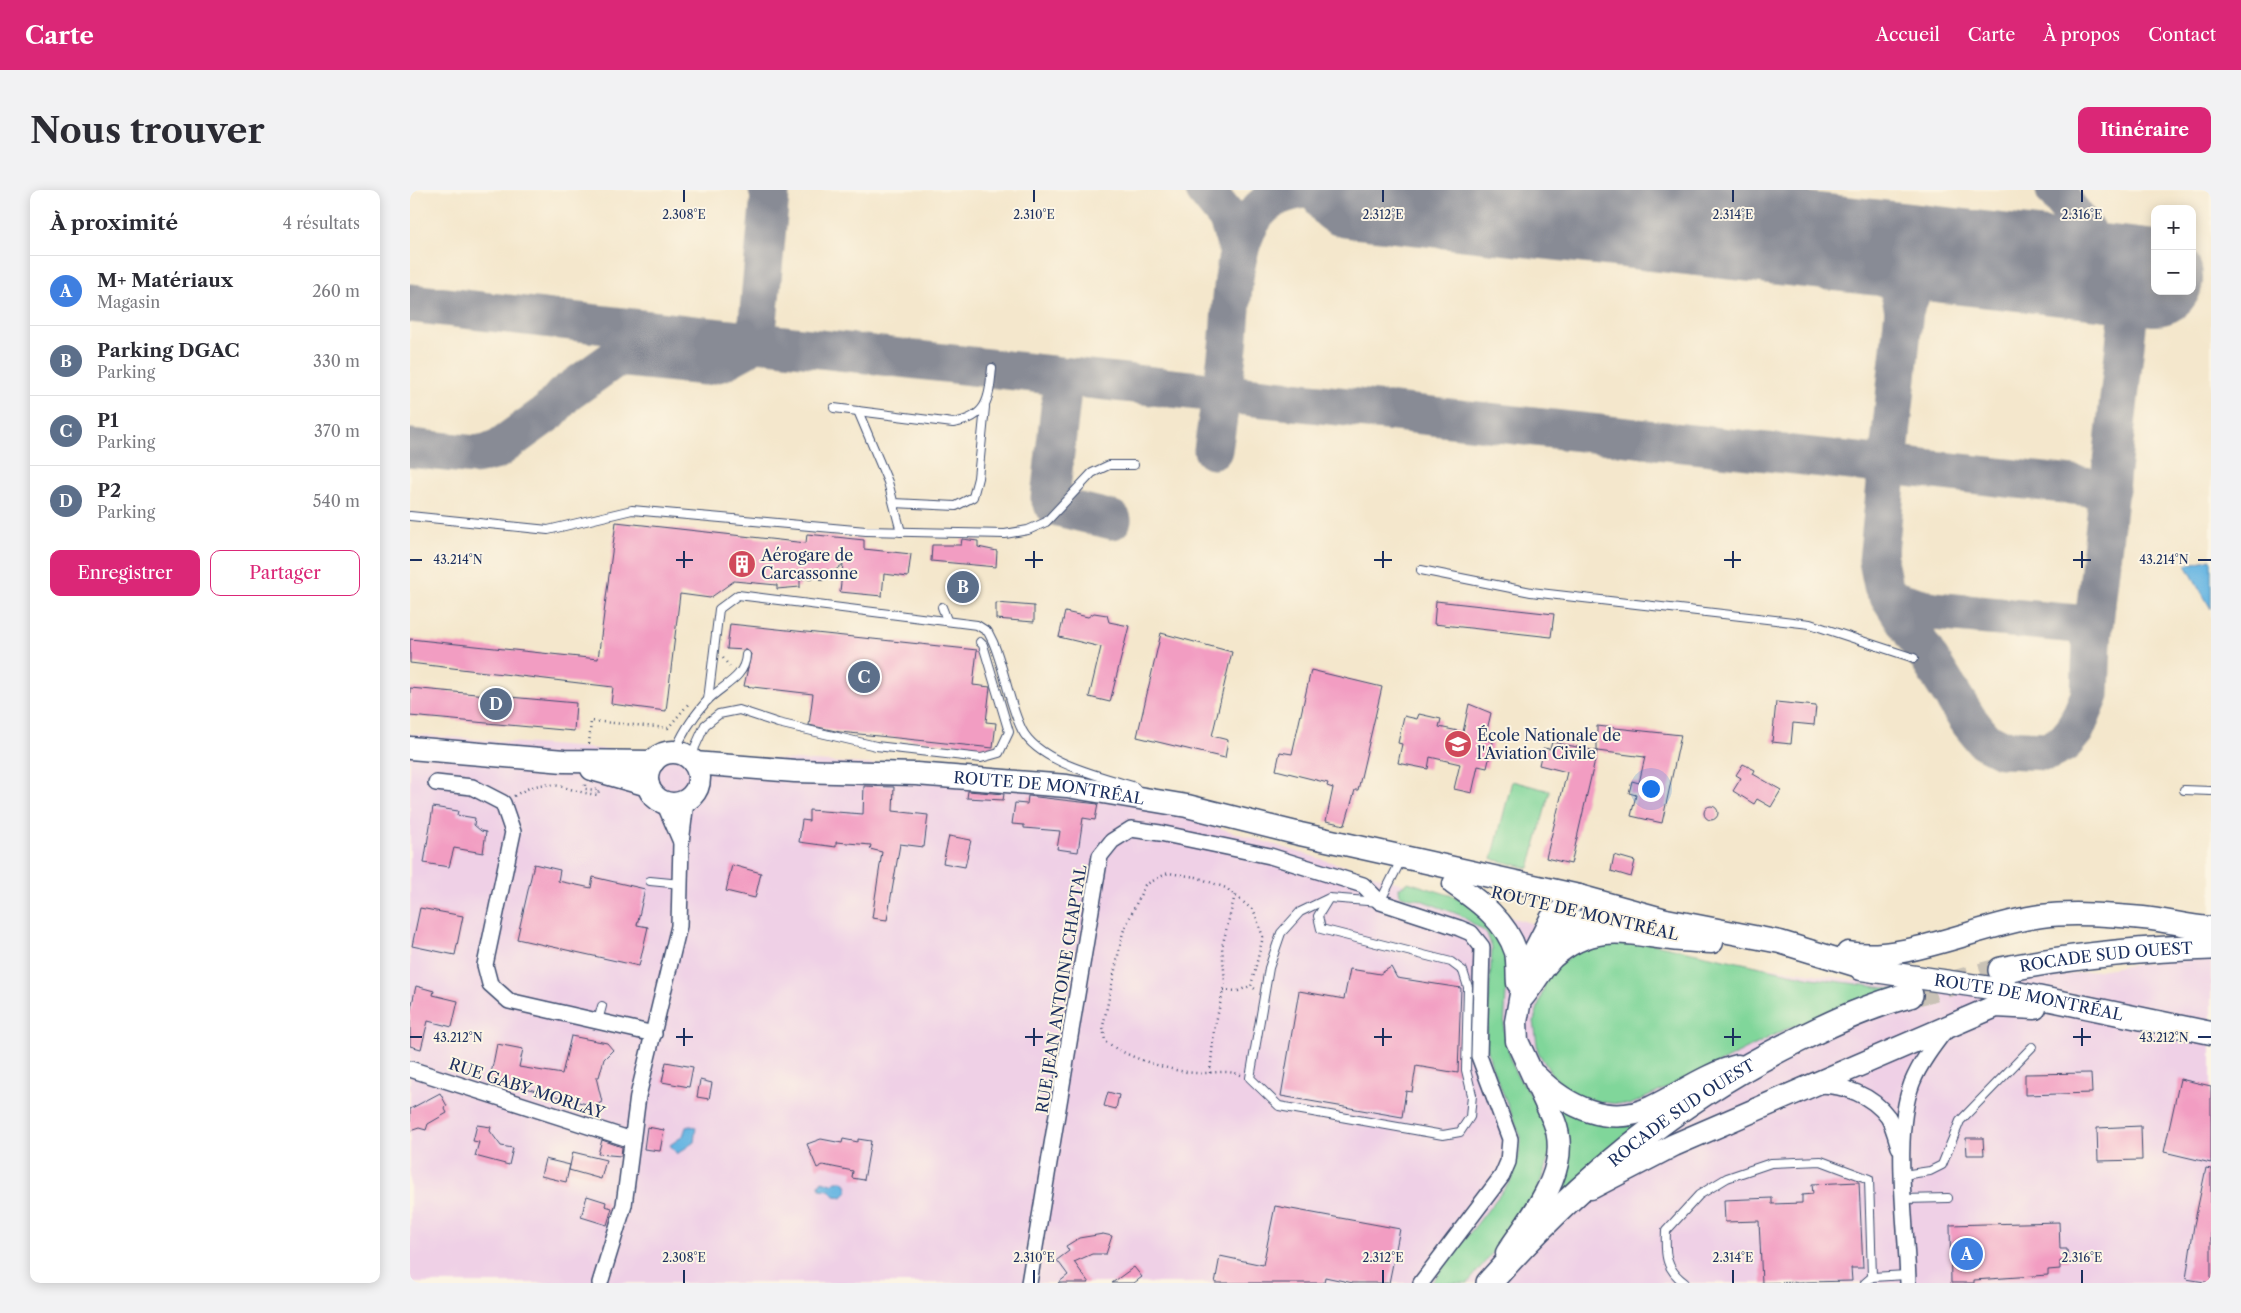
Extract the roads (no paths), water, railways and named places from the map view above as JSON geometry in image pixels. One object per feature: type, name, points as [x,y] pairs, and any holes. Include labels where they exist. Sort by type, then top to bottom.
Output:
[{"type":"main road","points":[[410,748],[564,761],[653,762]]},
{"type":"main road","points":[[660,756],[687,759],[700,778],[691,797],[679,804],[664,803],[656,799],[648,784],[649,768],[653,762],[660,756]]},
{"type":"main road","name":"ROUTE DE MONTRÉAL","points":[[687,759],[795,771],[916,774],[1057,785],[1187,806],[1572,901],[1780,942],[1876,971]]},
{"type":"main road","points":[[564,761],[648,784]]},
{"type":"main road","name":"ROUTE DE MONTRÉAL","points":[[691,797],[716,781],[795,771]]},
{"type":"main road","name":"ROUTE DE MONTRÉAL","points":[[1300,834],[1454,884],[1572,901],[1601,914],[1712,942],[1812,964],[1876,971],[1998,989],[2211,1033]]},
{"type":"main road","points":[[1454,884],[1486,906],[1508,934],[1516,954],[1517,1040],[1558,1133],[1557,1165],[1542,1199],[1488,1283]]},
{"type":"main road","points":[[1518,1004],[1524,972],[1552,920],[1572,901]]},
{"type":"main road","points":[[1537,949],[1565,929],[1601,914],[1666,920]]},
{"type":"main road","points":[[1780,942],[1857,955],[1884,955],[1993,926],[2041,916],[2088,915],[2144,918],[2211,928]]},
{"type":"main road","points":[[1518,1004],[1552,958],[1571,943],[1598,933],[1634,932],[1670,939],[1712,942]]},
{"type":"main road","name":"ROCADE SUD OUEST","points":[[2001,970],[2062,958],[2125,951],[2211,947]]},
{"type":"main road","name":"ROCADE SUD OUEST","points":[[1488,1283],[1566,1200],[1637,1141],[1692,1100],[1753,1062],[1827,1026],[1910,995]]},
{"type":"main road","points":[[1566,1200],[1674,1145],[1996,1006],[2031,1007],[2211,1041]]},
{"type":"main road","points":[[1528,1067],[1563,1100],[1592,1112],[1622,1116],[1650,1108],[1716,1071],[1753,1062]]},
{"type":"street","points":[[436,783],[472,787],[503,803],[513,832],[485,965],[490,984],[509,1001],[654,1034]]},
{"type":"street","points":[[600,1283],[624,1205],[638,1096],[678,926],[681,843],[691,797]]},
{"type":"street","points":[[664,803],[681,843]]},
{"type":"street","name":"RUE JEAN ANTOINE CHAPTAL","points":[[1029,1283],[1100,856],[1112,841],[1131,829],[1160,833],[1270,856],[1363,885],[1380,902],[1459,928],[1471,933],[1477,939],[1482,947],[1483,968],[1479,1014],[1479,1056],[1510,1139],[1508,1162],[1502,1176],[1421,1283]]},
{"type":"street","points":[[1908,1279],[1902,1153],[1904,1108],[1912,1082],[1929,1052],[1948,1027]]},
{"type":"street","name":"RUE GABY MORLAY","points":[[410,1069],[632,1140]]},
{"type":"street","points":[[1811,1086],[1834,1085],[1852,1090],[1875,1103],[1888,1118],[1902,1153]]},
{"type":"lane","points":[[894,503],[956,506],[973,498],[978,478],[985,407],[989,394],[992,368]]},
{"type":"lane","points":[[834,408],[953,423],[970,420],[985,407]]},
{"type":"lane","points":[[858,411],[888,482],[901,532]]},
{"type":"lane","points":[[410,516],[548,530],[632,510],[866,531],[1004,534],[1028,530],[1046,522],[1092,473],[1109,465],[1134,465]]},
{"type":"lane","points":[[1421,570],[1531,592],[1810,624],[1914,658]]},
{"type":"lane","points":[[708,700],[719,609],[738,595],[946,620],[978,621],[988,632],[993,642],[1022,730],[1038,749],[1063,762],[1187,806]]},
{"type":"lane","points":[[942,607],[946,620]]},
{"type":"lane","points":[[687,759],[705,725],[719,714],[739,710],[778,723],[876,746],[982,758],[999,752],[1009,732],[983,645],[980,642]]},
{"type":"lane","points":[[687,759],[679,742],[708,700],[736,677],[746,666],[746,655]]},
{"type":"lane","points":[[1006,724],[1012,700]]},
{"type":"lane","points":[[1000,703],[1018,718]]},
{"type":"lane","points":[[2184,790],[2211,791]]},
{"type":"lane","points":[[1329,898],[1318,916],[1321,928],[1338,935],[1444,960],[1462,971],[1468,987],[1466,1070],[1472,1095],[1470,1117],[1460,1132],[1443,1135],[1279,1106],[1250,1078],[1269,968],[1280,933],[1300,912],[1329,898],[1380,902],[1398,866]]},
{"type":"lane","points":[[650,881],[681,884]]},
{"type":"lane","points":[[598,1021],[602,1006]]},
{"type":"lane","points":[[1903,1175],[1930,1171],[1942,1165],[1960,1121],[2032,1047]]},
{"type":"lane","points":[[1685,1283],[1675,1276],[1665,1256],[1666,1231],[1699,1195],[1727,1178],[1771,1163],[1821,1161],[1869,1179],[1872,1277]]},
{"type":"lane","points":[[1904,1199],[1948,1198]]},
{"type":"lane","points":[[1864,1283],[1872,1277],[1908,1279]]},
{"type":"water","points":[[2211,559],[2211,609],[2186,565]]},
{"type":"water","points":[[686,1127],[696,1127],[694,1142],[677,1154],[670,1145],[683,1136]]},
{"type":"water","points":[[822,1181],[832,1184],[836,1181],[843,1181],[847,1186],[847,1192],[842,1197],[835,1196],[829,1190],[820,1189],[819,1185]]},
{"type":"tunnel","points":[[1910,995],[2001,970]]},
{"type":"place","name":"Aérogare de Carcassonne","points":[[742,564]]},
{"type":"place","name":"Parking DGAC","points":[[963,587]]},
{"type":"place","name":"P1","points":[[864,677]]},
{"type":"place","name":"P2","points":[[496,704]]},
{"type":"place","name":"École Nationale de l'Aviation Civile","points":[[1458,744]]},
{"type":"place","name":"M+ Matériaux","points":[[1967,1254]]}]
